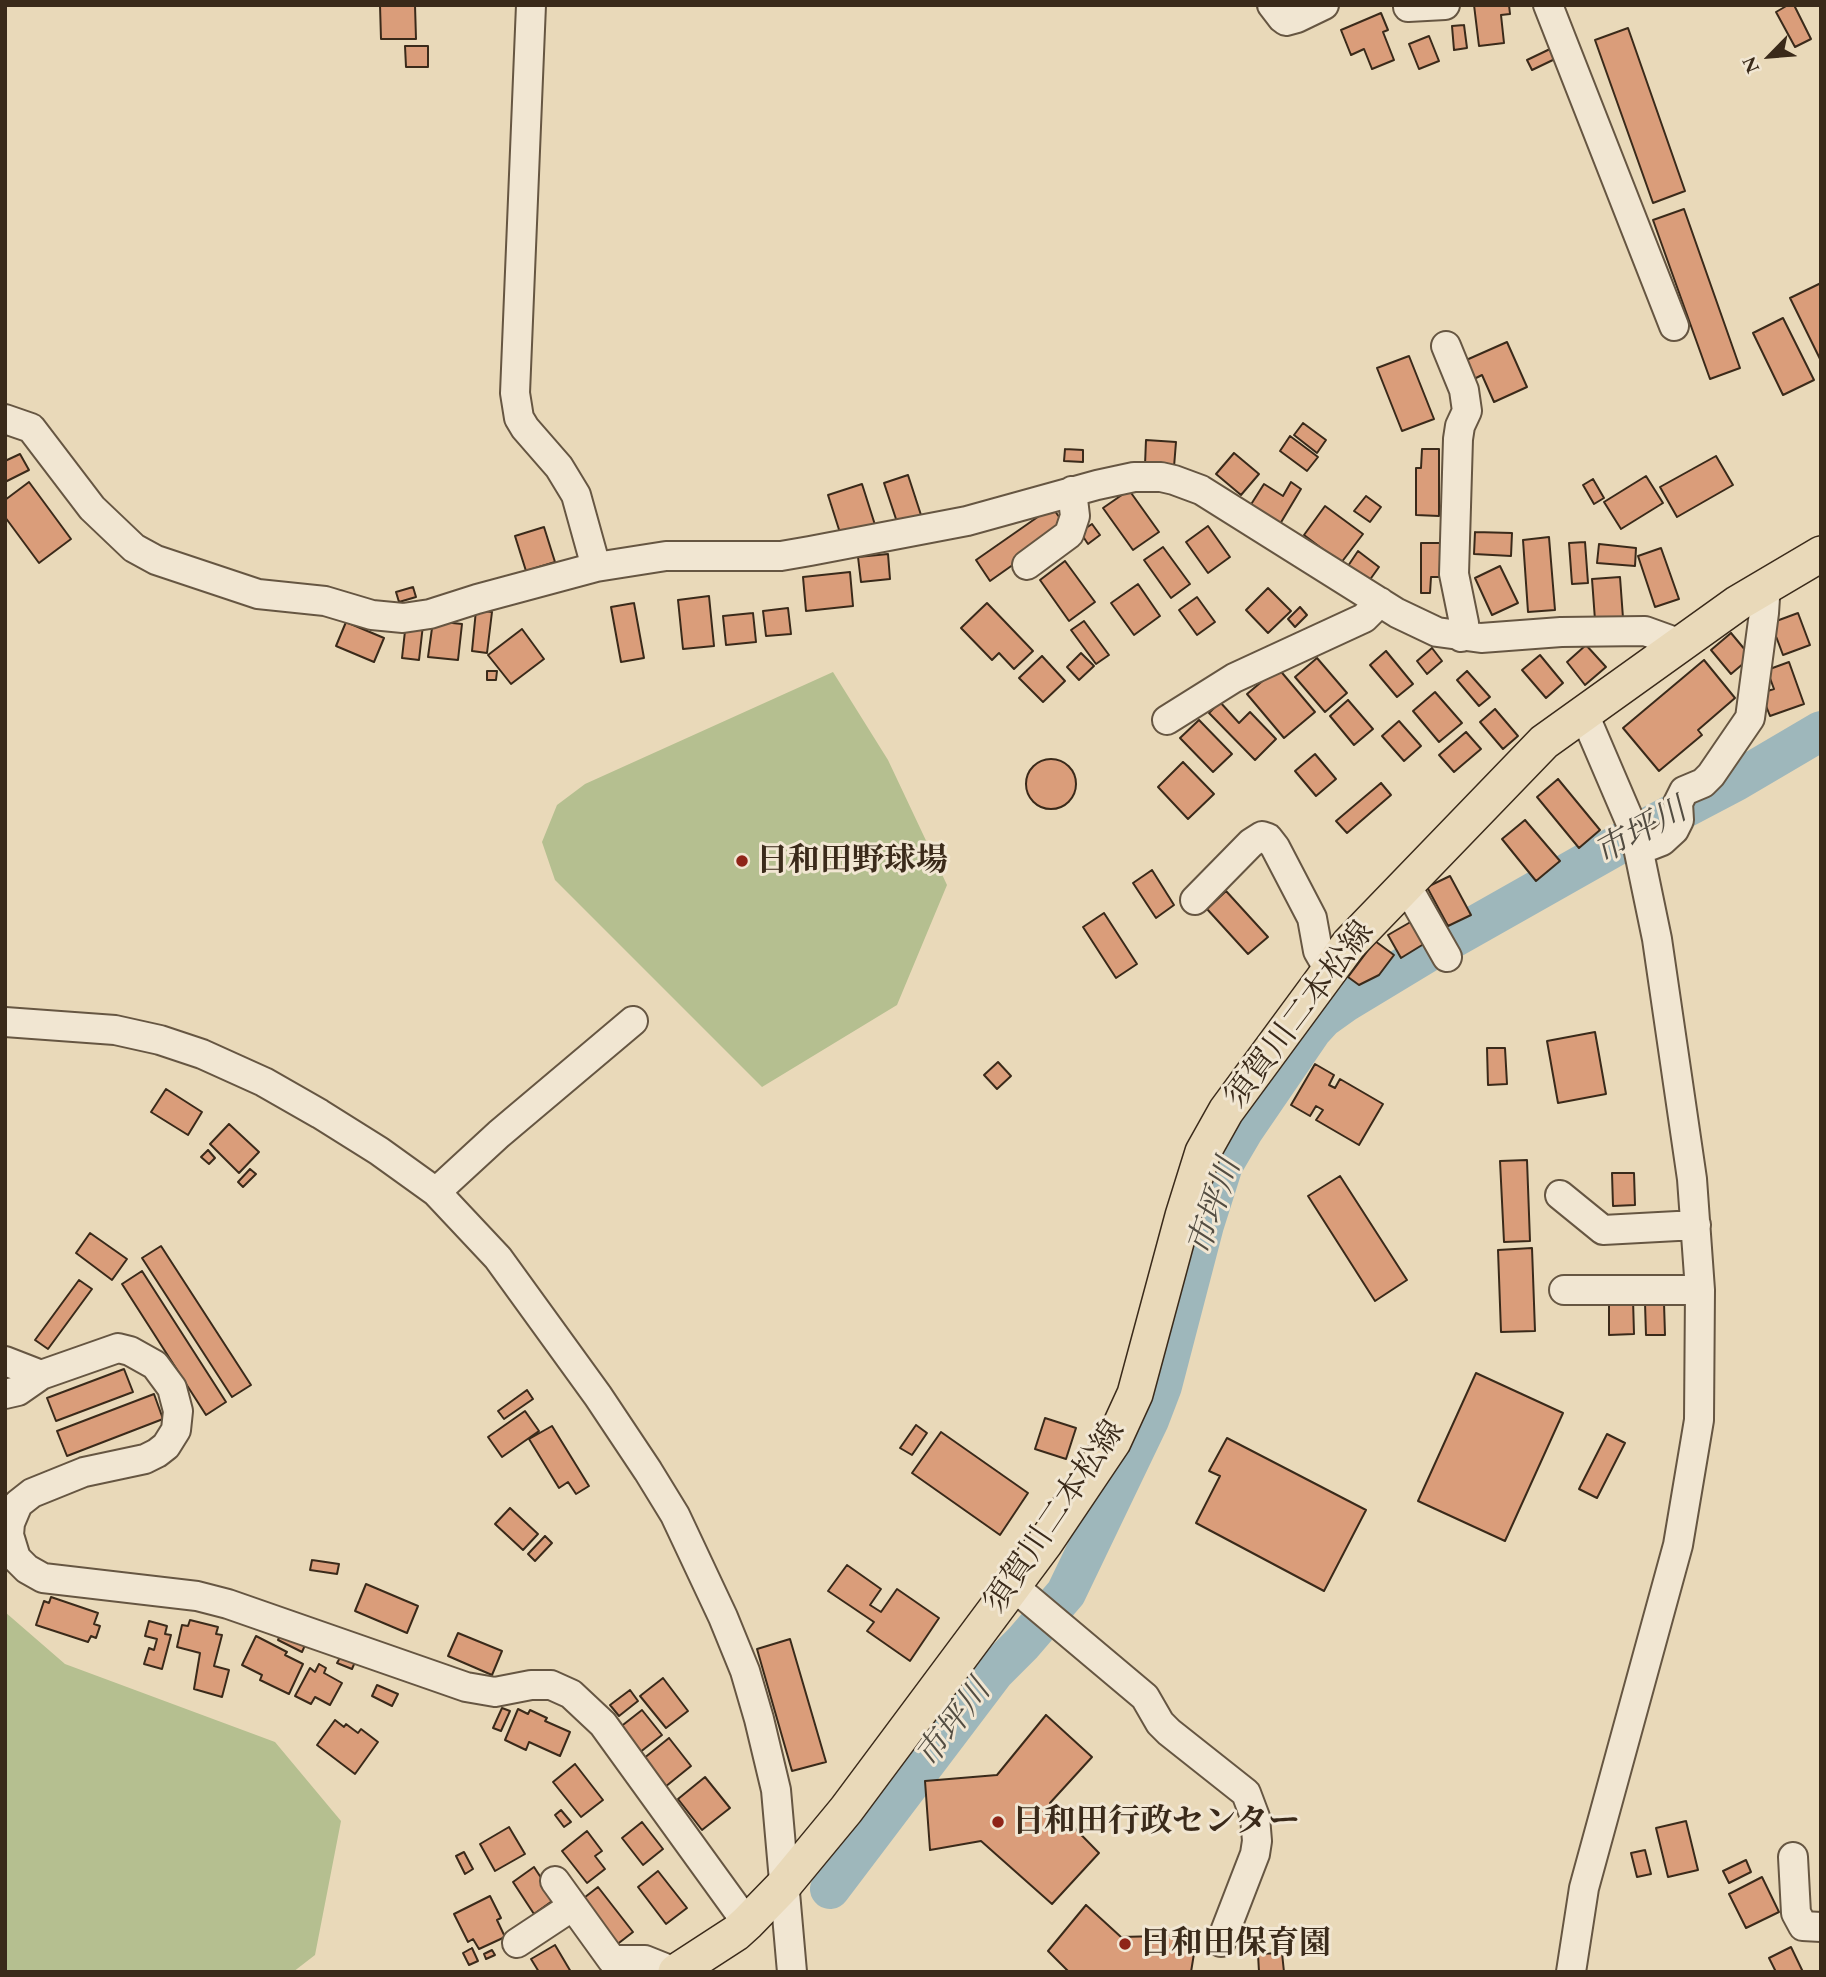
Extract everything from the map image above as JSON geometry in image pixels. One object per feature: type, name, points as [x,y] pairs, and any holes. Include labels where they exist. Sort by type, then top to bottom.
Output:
[{"type":"main road","name":"須賀川二本松線","points":[[684,1969],[736,1933],[784,1885],[861,1790],[1045,1544],[1112,1442],[1135,1394],[1183,1216],[1212,1132],[1349,944],[1544,742],[1760,589],[1821,554]]},
{"type":"street","points":[[531,5],[514,393],[519,418],[525,428],[559,467],[576,495],[596,567]]},
{"type":"street","points":[[1272,5],[1286,21],[1324,5]]},
{"type":"street","points":[[1408,7],[1445,5]]},
{"type":"street","points":[[1548,5],[1674,326]]},
{"type":"street","points":[[1446,346],[1464,390],[1467,411],[1458,439],[1454,573],[1464,623],[1461,637]]},
{"type":"street","points":[[5,419],[31,428],[92,508],[134,548],[171,566],[258,594],[325,601],[355,612],[403,618],[430,614],[477,598],[596,567],[666,556],[782,556],[967,521],[1134,477],[1160,477],[1201,490],[1422,626],[1461,637],[1504,638],[1561,632],[1645,631],[1681,644]]},
{"type":"street","points":[[1027,565],[1069,534],[1075,516],[1072,492]]},
{"type":"street","points":[[1639,850],[1662,841],[1674,830],[1679,820],[1678,803],[1684,791],[1703,783],[1711,775],[1751,718],[1764,613],[1765,598],[1760,589]]},
{"type":"street","points":[[1167,720],[1234,678],[1364,618],[1380,602]]},
{"type":"street","points":[[1571,1972],[1584,1888],[1678,1545],[1699,1419],[1700,1290],[1692,1179],[1657,939],[1636,833],[1584,714]]},
{"type":"street","points":[[1195,900],[1251,843],[1262,836],[1268,838],[1312,918],[1318,951],[1329,970]]},
{"type":"street","points":[[1406,885],[1447,957]]},
{"type":"street","points":[[436,1192],[499,1134],[633,1021]]},
{"type":"street","points":[[5,1022],[116,1030],[160,1040],[202,1054],[264,1082],[320,1114],[436,1192],[498,1258],[598,1396],[675,1515],[723,1617],[745,1671],[775,1790],[792,1972]]},
{"type":"street","points":[[1560,1195],[1603,1230],[1696,1225]]},
{"type":"street","points":[[1564,1290],[1700,1290]]},
{"type":"street","points":[[5,1394],[18,1391],[41,1375],[118,1348],[130,1351],[155,1365],[177,1400],[178,1423],[166,1446],[157,1453],[145,1459],[84,1472],[32,1493],[22,1500],[13,1516],[9,1535],[16,1558],[27,1569],[43,1578],[197,1596],[228,1604],[466,1687],[495,1692],[531,1685],[551,1685],[571,1694],[603,1724],[747,1923]]},
{"type":"street","points":[[5,1361],[41,1375]]},
{"type":"street","points":[[1013,1586],[1145,1697],[1160,1723],[1169,1732],[1246,1793],[1255,1817],[1255,1854],[1221,1942]]},
{"type":"street","points":[[1793,1857],[1796,1913],[1803,1926],[1821,1927]]},
{"type":"street","points":[[555,1881],[612,1960],[645,1960],[684,1969]]},
{"type":"street","points":[[517,1943],[573,1906]]},
{"type":"green space","name":"日和田野球場","points":[[833,672],[888,760],[947,885],[897,1005],[762,1087],[555,880],[542,842],[557,805],[585,784]]},
{"type":"green space","points":[[5,1612],[65,1664],[275,1742],[341,1821],[315,1955],[293,1972],[5,1972]]},
{"type":"building","points":[[380,5],[415,5],[416,39],[381,39]]},
{"type":"building","points":[[1474,5],[1509,5],[1510,14],[1501,15],[1504,43],[1479,46]]},
{"type":"building","points":[[1788,5],[1794,5],[1811,39],[1795,47],[1776,12]]},
{"type":"building","points":[[1381,13],[1388,30],[1383,32],[1394,60],[1372,69],[1364,49],[1351,55],[1341,30]]},
{"type":"building","points":[[1464,25],[1467,48],[1454,50],[1452,26]]},
{"type":"building","points":[[1628,28],[1685,191],[1653,203],[1595,40]]},
{"type":"building","points":[[1429,36],[1439,61],[1419,69],[1409,44]]},
{"type":"building","points":[[405,46],[428,46],[428,67],[406,67]]},
{"type":"building","points":[[1550,49],[1555,59],[1532,70],[1527,60]]},
{"type":"building","points":[[1684,209],[1740,368],[1710,379],[1653,220]]},
{"type":"building","points":[[1821,283],[1821,361],[1790,298]]},
{"type":"building","points":[[1783,318],[1814,380],[1783,395],[1753,333]]},
{"type":"building","points":[[1507,342],[1527,387],[1494,402],[1482,375],[1472,380],[1464,361]]},
{"type":"building","points":[[1409,356],[1434,419],[1402,431],[1377,368]]},
{"type":"building","points":[[1303,423],[1326,440],[1317,453],[1294,435]]},
{"type":"building","points":[[1290,436],[1318,457],[1307,471],[1280,451]]},
{"type":"building","points":[[1146,440],[1176,442],[1174,467],[1145,465]]},
{"type":"building","points":[[1065,449],[1083,450],[1083,462],[1064,461]]},
{"type":"building","points":[[1422,449],[1439,449],[1439,516],[1416,515],[1416,468],[1421,468]]},
{"type":"building","points":[[1234,453],[1259,474],[1241,495],[1216,474]]},
{"type":"building","points":[[20,454],[29,470],[5,482],[5,461]]},
{"type":"building","points":[[1716,456],[1733,485],[1677,517],[1660,487]]},
{"type":"building","points":[[908,475],[921,515],[897,522],[884,483]]},
{"type":"building","points":[[1646,476],[1663,503],[1621,529],[1604,502]]},
{"type":"building","points":[[1593,479],[1604,498],[1594,504],[1583,485]]},
{"type":"building","points":[[29,482],[71,539],[39,563],[5,517],[5,500]]},
{"type":"building","points":[[1291,482],[1301,489],[1280,524],[1250,506],[1264,484],[1283,496]]},
{"type":"building","points":[[862,484],[876,528],[842,539],[828,495]]},
{"type":"building","points":[[1129,490],[1159,532],[1133,550],[1103,508]]},
{"type":"building","points":[[1366,496],[1381,507],[1370,522],[1354,511]]},
{"type":"building","points":[[1325,506],[1363,534],[1341,563],[1304,535]]},
{"type":"building","points":[[1052,507],[1062,521],[1058,533],[990,581],[976,560]]},
{"type":"building","points":[[1092,524],[1100,535],[1088,544],[1080,532]]},
{"type":"building","points":[[1208,526],[1230,557],[1208,573],[1186,542]]},
{"type":"building","points":[[544,527],[555,562],[526,571],[515,536]]},
{"type":"building","points":[[1475,532],[1512,533],[1511,556],[1474,554]]},
{"type":"building","points":[[1549,537],[1555,610],[1528,612],[1523,540]]},
{"type":"building","points":[[1585,542],[1588,583],[1572,584],[1569,543]]},
{"type":"building","points":[[1421,543],[1447,543],[1447,577],[1431,577],[1430,593],[1421,593]]},
{"type":"building","points":[[1599,544],[1636,548],[1635,566],[1597,563]]},
{"type":"building","points":[[1163,547],[1190,584],[1171,598],[1144,560]]},
{"type":"building","points":[[1661,548],[1679,599],[1655,607],[1638,556]]},
{"type":"building","points":[[1358,551],[1379,567],[1369,581],[1348,566]]},
{"type":"building","points":[[888,554],[890,579],[861,582],[858,557]]},
{"type":"building","points":[[1065,561],[1095,602],[1069,621],[1040,580]]},
{"type":"building","points":[[1500,566],[1518,603],[1492,615],[1475,578]]},
{"type":"building","points":[[850,572],[853,606],[806,611],[803,577]]},
{"type":"building","points":[[1620,577],[1623,618],[1595,620],[1592,579]]},
{"type":"building","points":[[1138,584],[1160,616],[1134,635],[1111,603]]},
{"type":"building","points":[[413,587],[416,597],[399,602],[396,592]]},
{"type":"building","points":[[1268,588],[1291,611],[1268,633],[1246,610]]},
{"type":"building","points":[[709,596],[714,646],[683,649],[678,600]]},
{"type":"building","points":[[1197,597],[1215,622],[1197,635],[1179,610]]},
{"type":"building","points":[[634,603],[644,658],[621,662],[611,607]]},
{"type":"building","points":[[987,603],[1033,651],[1014,669],[999,653],[992,660],[961,628]]},
{"type":"building","points":[[1300,607],[1307,615],[1295,627],[1288,619]]},
{"type":"building","points":[[788,608],[791,634],[766,636],[763,611]]},
{"type":"building","points":[[476,610],[492,612],[487,653],[472,651]]},
{"type":"building","points":[[753,613],[756,642],[726,645],[723,616]]},
{"type":"building","points":[[1798,613],[1810,645],[1783,655],[1771,623]]},
{"type":"building","points":[[433,621],[462,624],[458,660],[428,657]]},
{"type":"building","points":[[1084,621],[1109,655],[1096,664],[1071,630]]},
{"type":"building","points":[[346,622],[384,638],[374,662],[336,646]]},
{"type":"building","points":[[406,622],[423,625],[419,660],[402,658]]},
{"type":"building","points":[[522,629],[544,659],[511,684],[488,655]]},
{"type":"building","points":[[1731,633],[1751,657],[1731,674],[1711,650]]},
{"type":"building","points":[[1586,645],[1606,667],[1585,685],[1567,662]]},
{"type":"building","points":[[1432,648],[1442,661],[1427,674],[1417,661]]},
{"type":"building","points":[[1386,651],[1413,684],[1397,697],[1370,665]]},
{"type":"building","points":[[1081,653],[1094,666],[1079,680],[1067,667]]},
{"type":"building","points":[[1540,655],[1563,683],[1546,698],[1522,670]]},
{"type":"building","points":[[1042,656],[1065,681],[1043,702],[1019,678]]},
{"type":"building","points":[[1317,658],[1347,693],[1325,712],[1295,677]]},
{"type":"building","points":[[1704,660],[1735,698],[1698,730],[1702,735],[1659,771],[1623,728]]},
{"type":"building","points":[[1789,662],[1804,704],[1770,716],[1761,693],[1774,689],[1767,670]]},
{"type":"building","points":[[1278,668],[1315,712],[1284,738],[1247,694]]},
{"type":"building","points":[[487,671],[497,671],[496,680],[487,680]]},
{"type":"building","points":[[1467,671],[1490,697],[1479,706],[1457,680]]},
{"type":"building","points":[[1435,692],[1462,723],[1439,742],[1413,711]]},
{"type":"building","points":[[1348,700],[1373,729],[1354,745],[1330,716]]},
{"type":"building","points":[[1220,702],[1239,723],[1250,712],[1276,739],[1255,760],[1209,713]]},
{"type":"building","points":[[1495,709],[1518,736],[1503,749],[1480,722]]},
{"type":"building","points":[[1199,720],[1232,754],[1213,772],[1180,738]]},
{"type":"building","points":[[1399,721],[1421,746],[1404,761],[1382,736]]},
{"type":"building","points":[[1466,732],[1481,749],[1454,772],[1439,755]]},
{"type":"building","points":[[1315,754],[1336,779],[1316,796],[1295,771]]},
{"type":"building","points":[[1051,759],[1068,767],[1076,784],[1068,801],[1051,809],[1034,801],[1026,784],[1034,767]]},
{"type":"building","points":[[1183,762],[1214,794],[1188,819],[1158,787]]},
{"type":"building","points":[[1558,779],[1600,830],[1579,848],[1537,797]]},
{"type":"building","points":[[1381,783],[1391,795],[1347,833],[1336,821]]},
{"type":"building","points":[[1525,820],[1560,861],[1536,881],[1502,839]]},
{"type":"building","points":[[1152,870],[1174,905],[1156,918],[1133,883]]},
{"type":"building","points":[[1450,876],[1471,915],[1448,926],[1427,887]]},
{"type":"building","points":[[1226,891],[1268,937],[1248,954],[1207,909]]},
{"type":"building","points":[[1104,913],[1137,964],[1116,978],[1083,927]]},
{"type":"building","points":[[1414,920],[1427,942],[1401,958],[1388,935]]},
{"type":"building","points":[[1375,941],[1394,955],[1379,975],[1359,985],[1348,977]]},
{"type":"building","points":[[1595,1032],[1606,1094],[1558,1103],[1547,1041]]},
{"type":"building","points":[[1487,1048],[1505,1048],[1507,1084],[1488,1085]]},
{"type":"building","points":[[998,1062],[1011,1076],[997,1089],[984,1075]]},
{"type":"building","points":[[1315,1064],[1334,1075],[1329,1085],[1335,1088],[1340,1079],[1383,1104],[1359,1145],[1316,1120],[1323,1110],[1316,1106],[1310,1116],[1291,1105]]},
{"type":"building","points":[[166,1089],[202,1112],[188,1135],[151,1112]]},
{"type":"building","points":[[229,1124],[259,1152],[239,1173],[210,1144]]},
{"type":"building","points":[[208,1150],[215,1158],[209,1164],[201,1157]]},
{"type":"building","points":[[1527,1160],[1530,1241],[1504,1242],[1500,1161]]},
{"type":"building","points":[[250,1169],[256,1174],[243,1187],[238,1182]]},
{"type":"building","points":[[1612,1173],[1634,1173],[1635,1205],[1613,1206]]},
{"type":"building","points":[[1340,1176],[1407,1280],[1375,1301],[1308,1196]]},
{"type":"building","points":[[90,1233],[127,1259],[112,1280],[76,1253]]},
{"type":"building","points":[[161,1246],[251,1385],[232,1397],[142,1258]]},
{"type":"building","points":[[1532,1248],[1535,1331],[1501,1332],[1498,1250]]},
{"type":"building","points":[[142,1271],[226,1402],[206,1415],[122,1284]]},
{"type":"building","points":[[79,1280],[92,1289],[48,1349],[35,1340]]},
{"type":"building","points":[[1633,1299],[1634,1334],[1609,1335],[1609,1300]]},
{"type":"building","points":[[1645,1303],[1664,1303],[1665,1335],[1646,1335]]},
{"type":"building","points":[[124,1369],[133,1392],[56,1421],[47,1398]]},
{"type":"building","points":[[1476,1373],[1563,1413],[1505,1541],[1418,1501]]},
{"type":"building","points":[[527,1390],[533,1399],[504,1419],[498,1411]]},
{"type":"building","points":[[154,1394],[163,1419],[67,1456],[57,1431]]},
{"type":"building","points":[[525,1411],[539,1431],[502,1457],[488,1437]]},
{"type":"building","points":[[1045,1418],[1076,1428],[1066,1459],[1035,1449]]},
{"type":"building","points":[[916,1425],[927,1433],[912,1455],[900,1448]]},
{"type":"building","points":[[552,1426],[589,1486],[576,1494],[568,1482],[559,1488],[529,1439]]},
{"type":"building","points":[[941,1432],[1028,1493],[1000,1535],[912,1473]]},
{"type":"building","points":[[1607,1434],[1625,1443],[1597,1498],[1579,1489]]},
{"type":"building","points":[[1227,1438],[1366,1510],[1324,1591],[1196,1523],[1220,1476],[1209,1471]]},
{"type":"building","points":[[510,1508],[538,1534],[523,1550],[495,1524]]},
{"type":"building","points":[[545,1536],[552,1543],[535,1561],[528,1554]]},
{"type":"building","points":[[312,1560],[339,1564],[337,1574],[310,1570]]},
{"type":"building","points":[[847,1565],[881,1589],[870,1605],[881,1612],[897,1589],[939,1618],[910,1661],[867,1631],[874,1622],[828,1591]]},
{"type":"building","points":[[366,1584],[418,1606],[407,1633],[355,1611]]},
{"type":"building","points":[[51,1597],[98,1613],[94,1624],[100,1626],[96,1638],[91,1636],[88,1642],[36,1625],[44,1601],[49,1603]]},
{"type":"building","points":[[190,1620],[218,1627],[216,1634],[222,1635],[214,1666],[229,1670],[222,1697],[194,1689],[200,1653],[177,1647],[182,1625],[188,1626]]},
{"type":"building","points":[[149,1621],[167,1626],[165,1634],[171,1635],[162,1669],[144,1664],[149,1648],[154,1650],[157,1639],[145,1636]]},
{"type":"building","points":[[282,1631],[306,1643],[302,1652],[278,1640]]},
{"type":"building","points":[[458,1633],[502,1651],[492,1675],[448,1656]]},
{"type":"building","points":[[256,1636],[287,1652],[285,1655],[303,1664],[289,1694],[260,1680],[262,1675],[242,1665]]},
{"type":"building","points":[[790,1639],[826,1762],[792,1771],[757,1649]]},
{"type":"building","points":[[341,1656],[355,1662],[352,1669],[337,1663]]},
{"type":"building","points":[[319,1664],[326,1668],[324,1673],[342,1683],[330,1705],[315,1697],[311,1704],[295,1696],[310,1668],[315,1672]]},
{"type":"building","points":[[663,1678],[688,1711],[666,1728],[640,1696]]},
{"type":"building","points":[[377,1685],[398,1694],[392,1706],[372,1696]]},
{"type":"building","points":[[630,1690],[638,1701],[619,1716],[610,1705]]},
{"type":"building","points":[[502,1708],[510,1711],[501,1731],[493,1728]]},
{"type":"building","points":[[518,1709],[528,1714],[530,1710],[547,1718],[545,1721],[570,1732],[560,1756],[529,1742],[526,1750],[505,1740]]},
{"type":"building","points":[[642,1710],[662,1735],[639,1753],[619,1728]]},
{"type":"building","name":"日和田行政センター","points":[[1046,1715],[1092,1757],[1050,1803],[1099,1853],[1052,1904],[981,1841],[930,1850],[925,1781],[997,1775]]},
{"type":"building","points":[[335,1720],[358,1733],[361,1729],[378,1742],[355,1774],[317,1745]]},
{"type":"building","points":[[669,1738],[691,1766],[665,1787],[643,1759]]},
{"type":"building","points":[[575,1764],[603,1800],[581,1817],[553,1782]]},
{"type":"building","points":[[705,1777],[730,1808],[702,1830],[678,1799]]},
{"type":"building","points":[[561,1810],[571,1822],[564,1827],[555,1815]]},
{"type":"building","points":[[1686,1821],[1698,1870],[1668,1877],[1656,1828]]},
{"type":"building","points":[[642,1822],[663,1849],[643,1865],[622,1838]]},
{"type":"building","points":[[509,1827],[525,1854],[495,1871],[480,1844]]},
{"type":"building","points":[[587,1831],[602,1851],[595,1856],[605,1869],[587,1883],[562,1851]]},
{"type":"building","points":[[1645,1850],[1651,1874],[1637,1877],[1631,1853]]},
{"type":"building","points":[[464,1852],[473,1869],[465,1874],[456,1856]]},
{"type":"building","points":[[1746,1860],[1751,1872],[1729,1883],[1723,1871]]},
{"type":"building","points":[[534,1867],[555,1899],[534,1914],[513,1882]]},
{"type":"building","points":[[658,1871],[687,1908],[666,1924],[638,1887]]},
{"type":"building","points":[[1762,1877],[1779,1912],[1746,1928],[1729,1894]]},
{"type":"building","points":[[598,1887],[633,1932],[615,1946],[580,1901]]},
{"type":"building","points":[[490,1896],[501,1918],[497,1920],[505,1937],[479,1949],[473,1939],[468,1942],[454,1914]]},
{"type":"building","name":"日和田保育園","points":[[1086,1905],[1121,1937],[1197,1935],[1191,1972],[1069,1972],[1048,1951]]},
{"type":"building","points":[[555,1945],[571,1972],[539,1972],[531,1959]]},
{"type":"building","points":[[1791,1947],[1803,1972],[1776,1972],[1769,1958]]},
{"type":"building","points":[[472,1948],[478,1961],[469,1965],[463,1953]]},
{"type":"building","points":[[492,1950],[495,1955],[486,1959],[484,1954]]},
{"type":"building","points":[[1282,1953],[1284,1972],[1259,1972],[1258,1954]]},
{"type":"waterway","name":"市坪川","points":[[830,1889],[995,1671],[1066,1593],[1149,1420],[1162,1386],[1204,1225],[1223,1165],[1312,1030],[1344,1003],[1430,951],[1821,731]]},
{"type":"place","name":"日和田野球場","points":[[742,861]]},
{"type":"place","name":"日和田行政センター","points":[[998,1822]]},
{"type":"place","name":"日和田保育園","points":[[1125,1944]]}]
